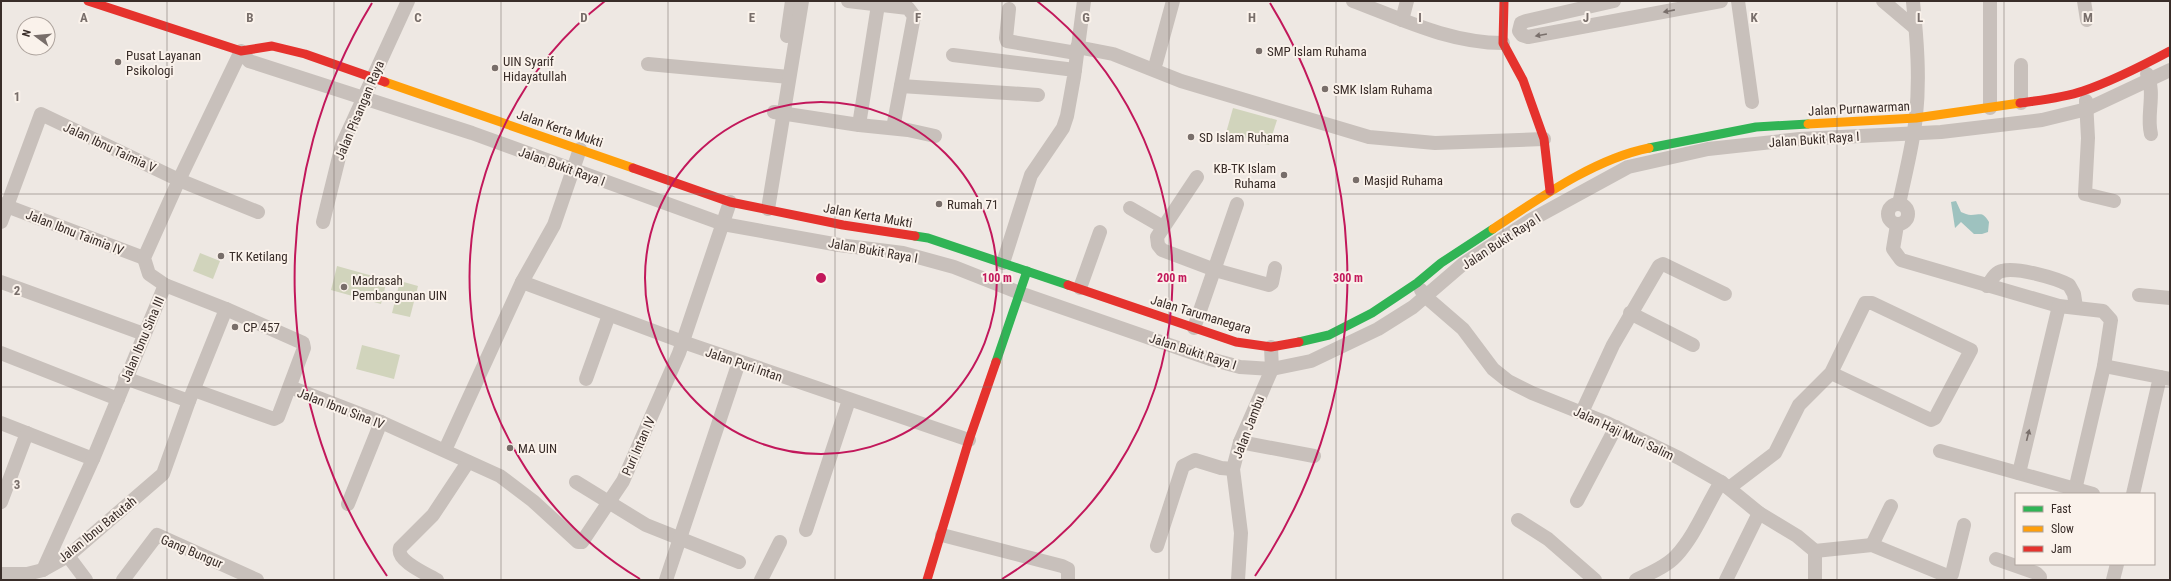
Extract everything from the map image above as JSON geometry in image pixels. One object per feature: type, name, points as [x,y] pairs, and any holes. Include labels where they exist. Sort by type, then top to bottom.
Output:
[{"type":"street","points":[[88,1],[241,52],[179,180],[144,258]]},
{"type":"street","name":"Jalan Pisangan Raya","points":[[323,222],[337,159],[367,89],[408,1]]},
{"type":"street","points":[[785,76],[792,1]]},
{"type":"street","points":[[763,208],[778,112],[802,1]]},
{"type":"street","points":[[848,1],[908,8],[914,16],[893,128]]},
{"type":"street","points":[[1003,264],[1031,175],[1065,122],[1075,70],[1084,1]]},
{"type":"street","points":[[1156,63],[1173,1]]},
{"type":"street","points":[[1353,1],[1449,36],[1481,43],[1503,43]]},
{"type":"street","points":[[1402,20],[1407,1]]},
{"type":"street","points":[[1504,1],[1503,43],[1522,80],[1544,139],[1550,191]]},
{"type":"street","points":[[1614,1],[1572,6],[1521,23],[1519,31],[1522,35],[1528,37],[1721,1]]},
{"type":"street","points":[[1738,1],[1752,102]]},
{"type":"street","points":[[1886,4],[1915,1],[1917,46],[1916,118],[1899,204],[1905,206],[1908,212],[1907,219],[1903,224],[1897,225],[1893,249],[1901,260],[2059,306],[2103,311],[2111,320],[2104,366],[2075,490]]},
{"type":"street","points":[[1990,1],[1992,107],[1995,125]]},
{"type":"street","points":[[2084,1],[2087,20]]},
{"type":"street","points":[[859,125],[878,4]]},
{"type":"street","points":[[1886,4],[1915,28]]},
{"type":"street","points":[[1572,6],[1577,28]]},
{"type":"street","points":[[1009,9],[1007,41],[1113,54],[1181,81],[1369,137],[1435,143],[1544,139]]},
{"type":"street","name":"Jalan Kerta Mukti","points":[[241,52],[262,46],[282,48],[367,89],[576,147],[660,179],[730,202],[843,225],[928,238],[1003,264],[1024,282]]},
{"type":"street","name":"Jalan Purnawarman","points":[[1550,191],[1626,153],[1756,127],[1800,132],[1916,118],[2021,103],[2085,100],[2170,51]]},
{"type":"street","name":"Jalan Bukit Raya I","points":[[241,52],[249,61],[367,89],[472,133],[655,198],[723,224],[839,245],[903,253],[954,267],[1024,282],[1210,359],[1240,367],[1272,358],[1311,361],[1378,329],[1413,307],[1422,290],[1529,221],[1628,167],[1708,149],[1800,132],[1941,132],[2042,120],[2085,100],[2149,81],[2170,70]]},
{"type":"street","points":[[953,55],[1075,70]]},
{"type":"street","points":[[648,64],[785,76]]},
{"type":"street","points":[[2021,65],[2021,103]]},
{"type":"street","points":[[2143,66],[2149,81],[2152,100],[2149,126],[2151,134]]},
{"type":"street","points":[[901,86],[1038,95]]},
{"type":"street","points":[[2085,100],[2088,138],[2085,194],[2114,201]]},
{"type":"street","points":[[778,112],[859,125],[893,128],[935,136]]},
{"type":"street","name":"Jalan Ibnu Taimia V","points":[[4,205],[41,114],[179,180],[258,212]]},
{"type":"street","points":[[445,450],[522,282],[554,225],[568,168],[576,147]]},
{"type":"street","points":[[1197,177],[1157,237],[1158,245],[1162,250],[1215,270],[1269,286],[1272,283],[1275,268]]},
{"type":"street","points":[[655,198],[660,179]]},
{"type":"street","name":"Jalan Tarumanegara","points":[[1024,282],[1080,288],[1236,342],[1272,358],[1308,341],[1329,335],[1422,290],[1441,263],[1550,191]]},
{"type":"street","name":"Puri Intan IV","points":[[582,542],[610,502],[625,476],[683,342],[730,202]]},
{"type":"street","points":[[1194,328],[1237,204]]},
{"type":"street","points":[[1,222],[4,205]]},
{"type":"street","name":"Jalan Ibnu Taimia IV","points":[[4,205],[144,258]]},
{"type":"street","points":[[1130,208],[1163,227]]},
{"type":"street","points":[[839,245],[843,225]]},
{"type":"street","points":[[1080,288],[1100,232]]},
{"type":"street","name":"Jalan Ibnu Sina III","points":[[43,570],[93,459],[118,399],[125,378],[165,285],[149,274],[144,258]]},
{"type":"street","points":[[1582,412],[1630,312],[1659,266],[1663,264],[1725,294]]},
{"type":"street","points":[[1987,286],[1993,277],[2001,271],[2020,271],[2070,285],[2074,294],[2076,307]]},
{"type":"street","points":[[1,282],[144,334]]},
{"type":"street","name":"Jalan Puri Intan","points":[[522,282],[739,362],[969,440]]},
{"type":"street","points":[[927,580],[942,535],[969,440],[1024,282]]},
{"type":"street","name":"Jalan Ibnu Sina IV","points":[[165,285],[226,309],[303,343],[302,352],[290,387],[381,422],[500,476],[533,502],[578,542],[582,542]]},
{"type":"street","name":"Jalan Haji Muri Salim","points":[[1422,290],[1463,330],[1493,369],[1508,382],[1616,427],[1725,485],[1759,513],[1797,536],[1815,551]]},
{"type":"street","points":[[2138,295],[2170,298]]},
{"type":"street","points":[[1636,580],[1664,565],[1676,556],[1725,485],[1775,453],[1799,406],[1831,372],[1860,309],[1865,303],[1872,303],[1971,350],[1935,418],[1931,420],[1831,372]]},
{"type":"street","points":[[2019,473],[2059,306]]},
{"type":"street","points":[[191,395],[226,309]]},
{"type":"street","points":[[1630,312],[1693,344]]},
{"type":"street","points":[[586,379],[609,315]]},
{"type":"street","points":[[1308,341],[1311,361]]},
{"type":"street","points":[[1,353],[118,399]]},
{"type":"street","name":"Jalan Jambu","points":[[1238,580],[1241,533],[1233,469],[1240,442],[1272,358]]},
{"type":"street","points":[[669,579],[680,539],[739,362]]},
{"type":"street","points":[[2104,366],[2165,378],[2133,493]]},
{"type":"street","points":[[125,378],[274,419],[278,417],[290,387]]},
{"type":"street","name":"Jalan Ibnu Batutah","points":[[1,574],[27,574],[43,570],[68,556],[163,474],[191,395]]},
{"type":"street","points":[[806,530],[849,400]]},
{"type":"street","points":[[348,504],[381,422]]},
{"type":"street","points":[[1,423],[93,459]]},
{"type":"street","points":[[1577,501],[1616,427]]},
{"type":"street","points":[[1,502],[27,433]]},
{"type":"street","points":[[1240,442],[1314,456]]},
{"type":"street","points":[[1940,451],[2088,493]]},
{"type":"street","points":[[1157,546],[1183,466],[1195,460],[1221,468],[1233,469]]},
{"type":"street","points":[[437,580],[408,564],[400,557],[398,552],[400,548],[433,515],[468,462]]},
{"type":"street","points":[[576,482],[646,525],[739,562]]},
{"type":"street","points":[[1872,545],[1891,506]]},
{"type":"street","points":[[1726,580],[1759,513]]},
{"type":"street","points":[[1518,520],[1554,544],[1595,580]]},
{"type":"street","points":[[1820,578],[1815,551],[1872,545],[1950,577],[1964,525]]},
{"type":"street","name":"Gang Bungur","points":[[123,580],[156,535],[258,580]]},
{"type":"street","points":[[942,535],[1062,566],[1068,569],[1068,580]]},
{"type":"street","points":[[761,580],[780,542]]},
{"type":"street","points":[[68,556],[86,580]]},
{"type":"street","points":[[1996,559],[2036,573],[2040,577],[2039,580]]},
{"type":"street","points":[[2113,580],[2117,565]]},
{"type":"green space","points":[[1233,108],[1277,120],[1269,145],[1226,133]]},
{"type":"green space","points":[[200,253],[220,261],[213,279],[193,271]]},
{"type":"green space","points":[[337,266],[387,280],[381,304],[331,290]]},
{"type":"green space","points":[[400,281],[418,286],[410,317],[392,313]]},
{"type":"green space","points":[[362,345],[400,355],[394,379],[356,369]]},
{"type":"water","points":[[1956,201],[1961,212],[1970,215],[1981,214],[1985,216],[1989,222],[1988,232],[1974,234],[1961,222],[1955,228],[1951,202]]},
{"type":"traffic: fast","points":[[1649,148],[1756,127],[1808,124]]},
{"type":"traffic: fast","points":[[1299,342],[1329,335],[1372,313],[1417,283],[1441,263],[1493,229]]},
{"type":"traffic: fast","points":[[915,236],[928,238],[1068,285]]},
{"type":"traffic: fast","points":[[996,362],[1027,271]]},
{"type":"traffic: slow","points":[[385,82],[633,168]]},
{"type":"traffic: slow","points":[[1808,124],[1916,118],[2020,103]]},
{"type":"traffic: slow","points":[[1493,229],[1568,181],[1588,170],[1628,153],[1649,148]]},
{"type":"traffic: jam","points":[[88,1],[241,51],[272,46],[305,54],[385,82]]},
{"type":"traffic: jam","points":[[1504,1],[1503,43],[1523,80],[1544,139],[1550,191]]},
{"type":"traffic: jam","points":[[2020,103],[2060,97],[2083,91],[2138,68],[2170,51]]},
{"type":"traffic: jam","points":[[633,168],[730,202],[843,225],[915,236]]},
{"type":"traffic: jam","points":[[1068,285],[1236,342],[1271,347],[1299,342]]},
{"type":"traffic: jam","points":[[927,580],[969,440],[996,362]]},
{"type":"place","name":"SMP Islam Ruhama","points":[[1259,51]]},
{"type":"place","name":"Pusat Layanan Psikologi","points":[[118,62]]},
{"type":"place","name":"UIN Syarif Hidayatullah","points":[[495,68]]},
{"type":"place","name":"SMK Islam Ruhama","points":[[1325,89]]},
{"type":"place","name":"SD Islam Ruhama","points":[[1191,137]]},
{"type":"place","name":"KB-TK Islam Ruhama","points":[[1284,175]]},
{"type":"place","name":"Masjid Ruhama","points":[[1356,180]]},
{"type":"place","name":"Rumah 71","points":[[939,204]]},
{"type":"place","name":"TK Ketilang","points":[[221,256]]},
{"type":"place","name":"Madrasah Pembangunan UIN","points":[[344,287]]},
{"type":"place","name":"CP 457","points":[[235,327]]},
{"type":"place","name":"MA UIN","points":[[510,448]]}]
